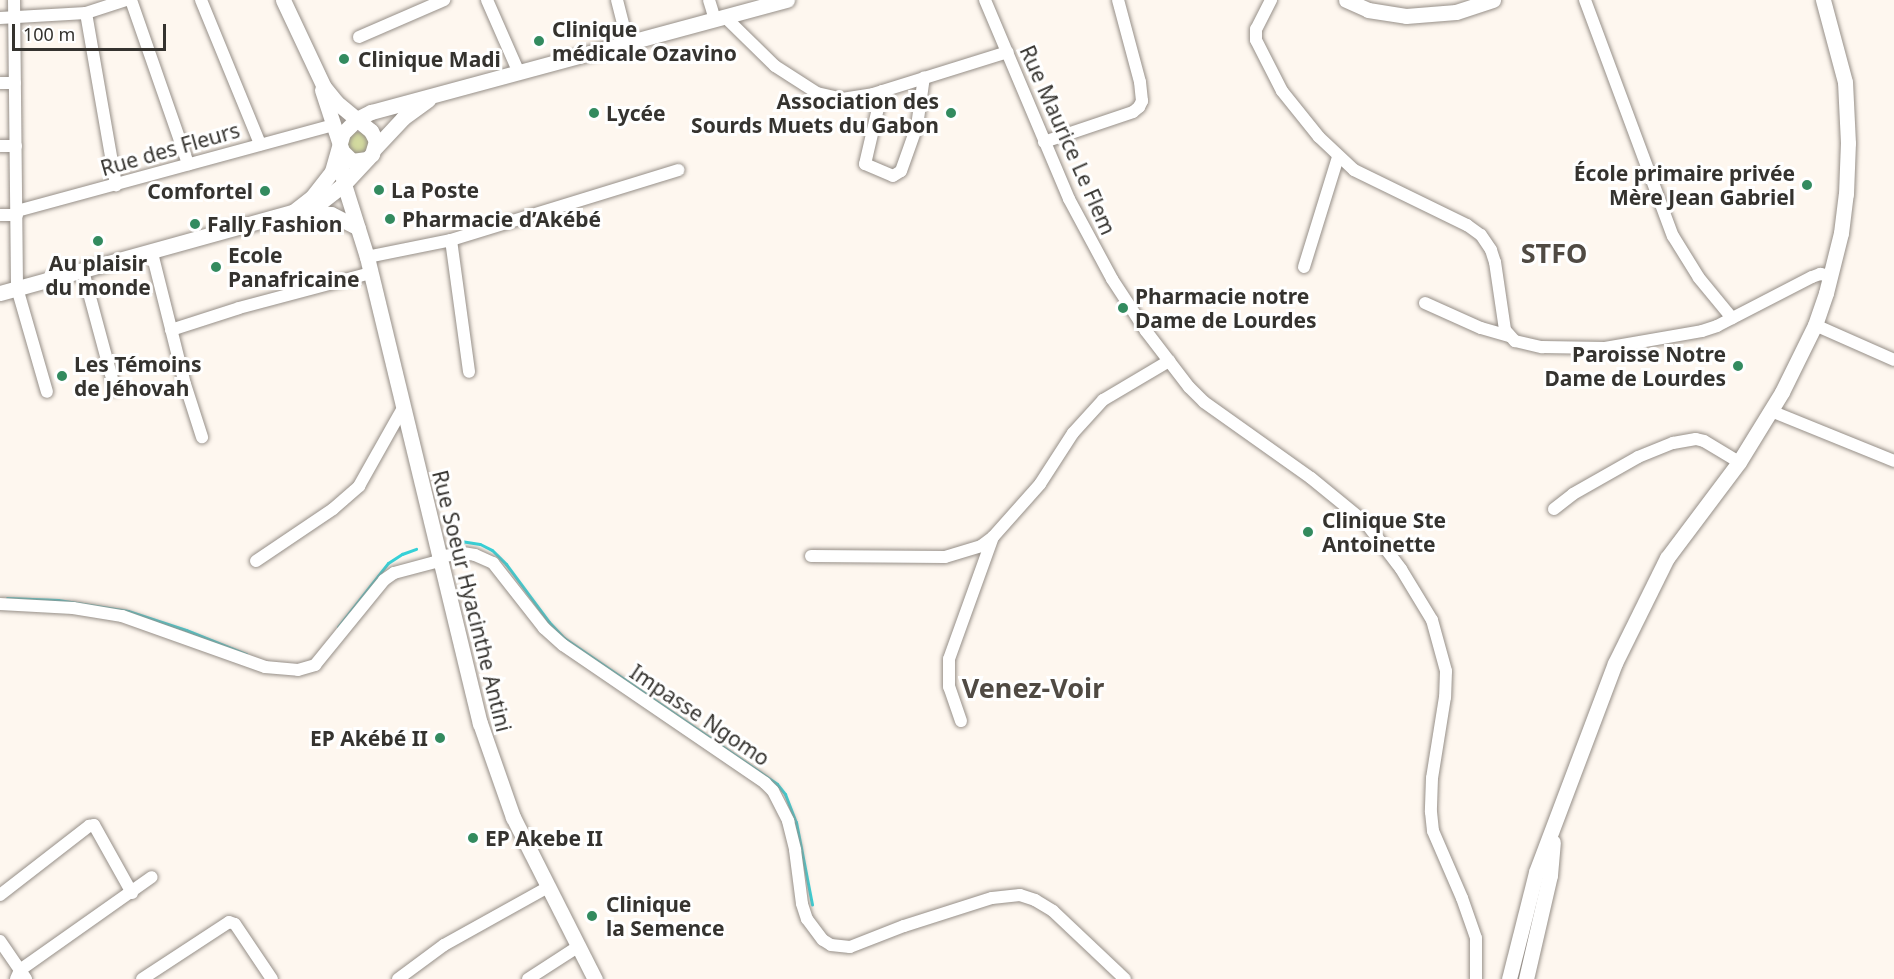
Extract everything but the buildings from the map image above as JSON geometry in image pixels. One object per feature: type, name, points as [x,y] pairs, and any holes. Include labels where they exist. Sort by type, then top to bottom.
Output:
[{"type":"main road","points":[[283,0],[319,78],[350,122],[374,136],[354,190],[356,222],[340,217],[301,212]]},
{"type":"main road","points":[[0,293],[301,212],[344,184],[411,111],[439,95],[787,0]]},
{"type":"main road","points":[[1346,0],[1368,10],[1406,16],[1456,12],[1492,0]]},
{"type":"main road","points":[[1509,979],[1536,872],[1615,663],[1667,558],[1738,462],[1771,411],[1815,325],[1831,276],[1846,194],[1848,143],[1845,82],[1824,3]]},
{"type":"main road","points":[[301,212],[324,183],[350,122],[371,112],[427,95],[439,95]]},
{"type":"main road","points":[[339,148],[352,160],[368,157]]},
{"type":"main road","name":"Rue Soeur Hyacinthe Antini","points":[[339,148],[344,184],[367,257],[438,559],[480,723],[498,781],[595,979]]},
{"type":"main road","points":[[1526,979],[1550,875],[1556,822]]},
{"type":"street","points":[[14,0],[17,288],[47,392]]},
{"type":"street","points":[[0,18],[86,13],[126,0]]},
{"type":"street","points":[[131,0],[188,164]]},
{"type":"street","points":[[201,0],[261,144]]},
{"type":"street","points":[[359,37],[444,0]]},
{"type":"street","points":[[487,0],[519,73]]},
{"type":"street","points":[[617,0],[628,44]]},
{"type":"street","points":[[709,0],[720,18],[775,66],[817,93],[842,99],[882,92],[1008,52]]},
{"type":"street","name":"Rue Maurice Le Flem","points":[[986,0],[1044,142],[1089,239],[1129,306],[1169,361],[1204,402],[1311,478],[1366,523],[1401,569],[1432,620],[1446,671],[1445,697],[1432,778],[1433,831],[1462,898],[1476,938],[1476,979]]},
{"type":"street","points":[[1044,142],[1133,112],[1139,107],[1142,101],[1140,82],[1118,0]]},
{"type":"street","points":[[1271,0],[1256,29],[1259,50],[1282,91],[1338,157],[1371,179],[1467,225],[1481,235],[1491,250],[1495,262],[1503,323],[1509,336]]},
{"type":"street","points":[[1585,0],[1673,236],[1692,269],[1732,318]]},
{"type":"street","points":[[86,13],[116,185]]},
{"type":"street","points":[[882,92],[865,164],[893,176],[901,171],[917,126],[924,77]]},
{"type":"street","points":[[0,83],[15,83]]},
{"type":"street","name":"Rue des Fleurs","points":[[0,215],[17,213],[261,144],[350,122]]},
{"type":"street","points":[[0,146],[16,146]]},
{"type":"street","points":[[1304,267],[1338,157]]},
{"type":"street","points":[[367,257],[451,240],[678,170]]},
{"type":"street","points":[[451,240],[469,372]]},
{"type":"street","points":[[152,253],[171,330],[202,437]]},
{"type":"street","points":[[83,271],[115,390]]},
{"type":"street","points":[[171,330],[238,308],[370,273]]},
{"type":"street","points":[[1425,303],[1481,328],[1509,336],[1522,344],[1542,347],[1605,348],[1702,331],[1820,274],[1831,276]]},
{"type":"street","points":[[1815,325],[1894,360]]},
{"type":"street","points":[[812,556],[945,557],[966,553],[993,537],[1041,484],[1072,433],[1103,400],[1169,361]]},
{"type":"street","points":[[256,561],[333,508],[359,486],[403,408]]},
{"type":"street","points":[[1771,411],[1894,460]]},
{"type":"street","points":[[1554,509],[1573,494],[1638,457],[1673,443],[1695,439],[1704,441],[1738,462]]},
{"type":"street","points":[[961,721],[949,687],[949,659],[993,537]]},
{"type":"street","name":"Impasse Ngomo","points":[[0,604],[73,608],[122,616],[265,667],[278,670],[298,670],[315,665],[384,580],[394,573],[463,553],[475,555],[493,563],[544,628],[563,645],[765,783],[773,791],[788,821],[794,842],[802,904],[807,919],[823,940],[831,945],[850,947],[904,926],[992,898],[1020,895],[1035,900],[1053,911],[1125,979]]},
{"type":"street","points":[[0,895],[89,826],[94,825],[132,893]]},
{"type":"street","points":[[0,941],[21,976],[152,877]]},
{"type":"street","points":[[398,979],[444,945],[548,887]]},
{"type":"street","points":[[142,979],[229,922],[235,924],[272,979]]},
{"type":"street","points":[[528,979],[579,946]]},
{"type":"green space","points":[[358,132],[366,135],[369,143],[366,151],[358,154],[350,151],[347,143],[350,135]]},
{"type":"waterway","points":[[454,540],[480,544],[492,550],[506,564],[549,622],[564,638],[777,784],[785,794],[796,822],[812,904]]},
{"type":"waterway","points":[[338,627],[388,563],[416,549]]},
{"type":"waterway","points":[[7,598],[58,600],[128,611],[186,630],[246,654]]},
{"type":"place","name":"Clinique médicale Ozavino","points":[[539,41]]},
{"type":"place","name":"Clinique Madi","points":[[344,59]]},
{"type":"place","name":"Lycée","points":[[594,113]]},
{"type":"place","name":"Association des Sourds Muets du Gabon","points":[[951,113]]},
{"type":"place","name":"École primaire privée Mère Jean Gabriel","points":[[1807,185]]},
{"type":"place","name":"La Poste","points":[[379,190]]},
{"type":"place","name":"Comfortel","points":[[265,191]]},
{"type":"place","name":"Pharmacie d’Akébé","points":[[390,219]]},
{"type":"place","name":"Fally Fashion","points":[[195,224]]},
{"type":"place","name":"Au plaisir du monde","points":[[98,241]]},
{"type":"place","name":"Ecole Panafricaine","points":[[216,267]]},
{"type":"place","name":"Pharmacie notre Dame de Lourdes","points":[[1123,308]]},
{"type":"place","name":"Paroisse Notre Dame de Lourdes","points":[[1738,366]]},
{"type":"place","name":"Les Témoins de Jéhovah","points":[[62,376]]},
{"type":"place","name":"Clinique Ste Antoinette","points":[[1308,532]]},
{"type":"place","name":"EP Akébé II","points":[[440,738]]},
{"type":"place","name":"EP Akebe II","points":[[473,838]]},
{"type":"place","name":"Clinique la Semence","points":[[592,916]]},
{"type":"district","name":"STFO","points":[[1554,253]]},
{"type":"district","name":"Venez-Voir","points":[[1033,688]]}]
